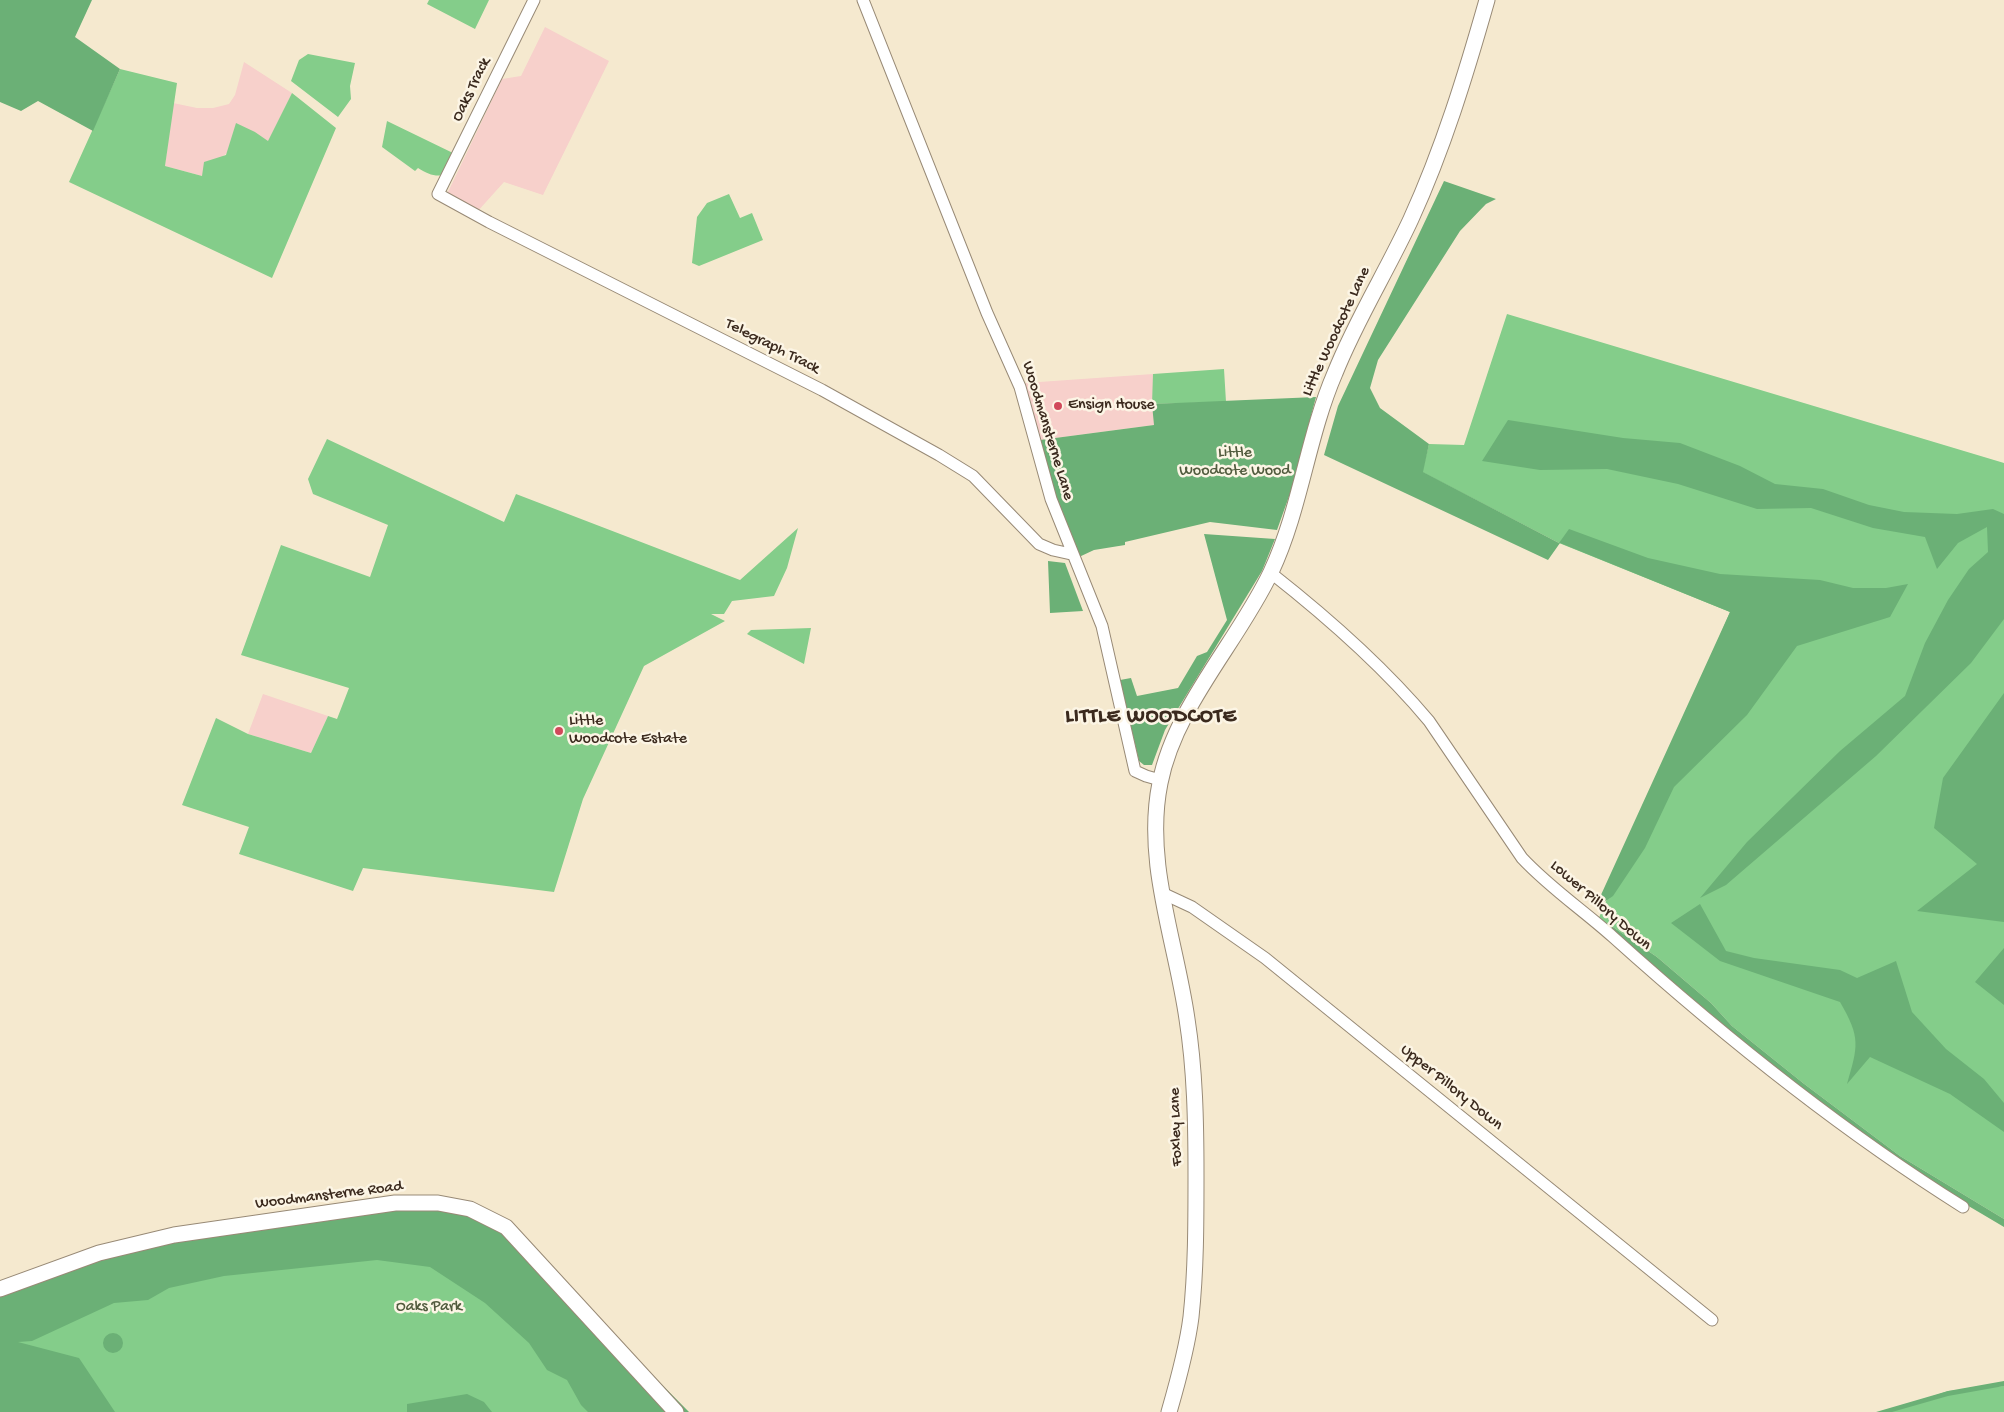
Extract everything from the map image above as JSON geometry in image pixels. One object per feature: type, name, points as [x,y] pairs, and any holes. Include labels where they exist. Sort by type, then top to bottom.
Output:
[{"type":"main road","name":"Little Woodcote Lane","points":[[1154,842],[1160,780],[1176,735],[1191,706],[1271,573],[1293,518],[1314,431],[1332,380],[1412,216],[1462,86],[1487,0]]},
{"type":"main road","name":"Foxley Lane","points":[[1154,842],[1162,893],[1187,1017],[1192,1060],[1196,1140],[1196,1253],[1190,1319],[1169,1412]]},
{"type":"main road","name":"Woodmansterne Road","points":[[0,1289],[48,1265],[174,1235],[395,1203],[438,1203],[470,1209],[506,1226],[676,1412]]},
{"type":"street","name":"Oaks Track","points":[[438,194],[534,0]]},
{"type":"street","name":"Woodmansterne Lane","points":[[864,0],[987,314],[1020,387],[1050,498],[1071,554],[1102,626],[1135,771],[1160,780]]},
{"type":"street","name":"Telegraph Track","points":[[438,194],[489,222],[822,390],[939,454],[973,476],[1039,544],[1053,550],[1071,554]]},
{"type":"street","name":"Lower Pillory Down","points":[[1271,573],[1342,632],[1415,704],[1429,721],[1522,858],[1537,874],[1583,910],[1687,1004],[1838,1124],[1905,1171],[1962,1207]]},
{"type":"street","name":"Upper Pillory Down","points":[[1162,893],[1192,907],[1265,958],[1712,1320]]},
{"type":"shaded area","points":[[545,27],[609,61],[543,195],[504,182],[477,212],[447,194],[502,79],[521,76]]},
{"type":"shaded area","points":[[244,62],[292,93],[268,142],[255,132],[219,159],[202,176],[165,166],[173,103],[197,108],[213,108],[229,104],[235,95]]},
{"type":"shaded area","points":[[1153,374],[1154,425],[1040,440],[1025,383]]},
{"type":"shaded area","points":[[263,694],[328,716],[311,753],[248,734]]},
{"type":"green space","points":[[0,0],[92,0],[75,37],[120,69],[93,131],[38,101],[21,111],[0,102]]},
{"type":"green space","points":[[429,0],[489,0],[475,29],[427,4]]},
{"type":"green space","points":[[308,54],[355,63],[350,86],[351,99],[338,117],[291,81],[299,60]]},
{"type":"green space","points":[[120,69],[177,83],[165,166],[202,176],[204,162],[226,155],[236,123],[268,141],[292,93],[336,128],[272,278],[69,182]]},
{"type":"green space","points":[[387,121],[455,154],[445,175],[438,176],[418,168],[415,171],[382,147]]},
{"type":"green space","points":[[1444,181],[1496,199],[1486,204],[1460,231],[1378,360],[1370,388],[1380,408],[1429,444],[1423,472],[1559,543],[1569,529],[1648,558],[1720,574],[1820,580],[1853,588],[1886,588],[1908,584],[1890,617],[1797,646],[1747,715],[1674,787],[1645,848],[1613,896],[1595,908],[1730,612],[1560,543],[1548,560],[1324,455],[1338,406]]},
{"type":"green space","points":[[729,194],[740,218],[752,213],[763,240],[699,266],[692,263],[697,217],[707,203]]},
{"type":"green space","points":[[1507,314],[2004,463],[2004,1219],[1900,1156],[1803,1083],[1732,1026],[1711,1003],[1657,957],[1613,927],[1598,920],[1730,612],[1559,543],[1422,472],[1429,444],[1464,445]]},
{"type":"green space","points":[[1224,369],[1226,402],[1152,404],[1153,374]]},
{"type":"green space","name":"Little Woodcote Wood","points":[[1316,397],[1292,488],[1277,530],[1210,522],[1125,542],[1125,545],[1094,550],[1079,557],[1053,497],[1040,440],[1154,425],[1152,404]]},
{"type":"green space","points":[[1508,420],[1623,438],[1680,443],[1740,466],[1775,484],[1823,489],[1869,505],[1904,512],[1957,514],[1993,509],[2004,514],[2004,619],[1971,663],[1876,756],[1726,885],[1700,898],[1747,842],[1840,751],[1905,696],[1925,643],[1948,600],[1969,569],[1988,552],[1987,527],[1958,543],[1937,569],[1925,537],[1873,528],[1811,508],[1757,509],[1678,484],[1607,469],[1540,470],[1482,461]]},
{"type":"green space","points":[[327,439],[504,522],[516,494],[740,580],[798,528],[787,568],[774,596],[732,601],[724,614],[711,614],[725,621],[644,666],[583,799],[554,892],[363,868],[353,891],[239,854],[249,827],[182,805],[216,718],[248,734],[311,753],[328,716],[337,719],[349,688],[241,655],[281,545],[370,577],[388,525],[313,494],[308,479]]},
{"type":"green space","points":[[1204,534],[1275,539],[1262,571],[1165,730],[1152,765],[1144,765],[1139,761],[1120,680],[1131,678],[1137,696],[1178,688],[1197,656],[1207,652],[1227,620]]},
{"type":"green space","points":[[1048,561],[1065,563],[1083,611],[1050,613]]},
{"type":"green space","points":[[811,628],[804,664],[747,634],[751,630]]},
{"type":"green space","points":[[2004,693],[2004,922],[1917,911],[1977,864],[1934,828],[1943,778]]},
{"type":"green space","points":[[1700,904],[1726,951],[1754,958],[1840,970],[1857,978],[1896,961],[1912,1012],[1946,1049],[1984,1079],[2004,1103],[2004,1132],[1950,1094],[1870,1057],[1847,1084],[1854,1060],[1856,1042],[1852,1025],[1840,1002],[1720,961],[1671,923]]},
{"type":"green space","points":[[1603,923],[1613,927],[1657,957],[1711,1003],[1732,1026],[1803,1083],[1900,1156],[2004,1219],[2004,1227],[1906,1169],[1799,1089]]},
{"type":"green space","points":[[2004,948],[2004,1005],[1975,982]]},
{"type":"green space","name":"Oaks Park","points":[[395,1203],[665,1412],[0,1412],[0,1294]]},
{"type":"green space","points":[[438,1203],[506,1227],[689,1412],[588,1412],[581,1405],[567,1380],[547,1370],[529,1343],[485,1303],[430,1267],[377,1260],[224,1276],[169,1288],[148,1300],[114,1303],[32,1341],[18,1342],[79,1358],[115,1412],[0,1412],[0,1294],[99,1253]]},
{"type":"green space","points":[[113,1333],[120,1336],[123,1343],[120,1350],[113,1353],[106,1350],[103,1343],[106,1336]]},
{"type":"green space","points":[[2004,1381],[2004,1386],[1948,1396],[1892,1412],[1876,1412],[1948,1391]]},
{"type":"green space","points":[[2004,1386],[2004,1412],[1886,1412],[1948,1391]]},
{"type":"green space","points":[[467,1394],[484,1402],[492,1412],[407,1412],[407,1404]]},
{"type":"place","name":"Ensign House","points":[[1058,406]]},
{"type":"place","name":"Little Woodcote Estate","points":[[559,731]]},
{"type":"district","name":"LITTLE WOODCOTE","points":[[1151,718]]}]
